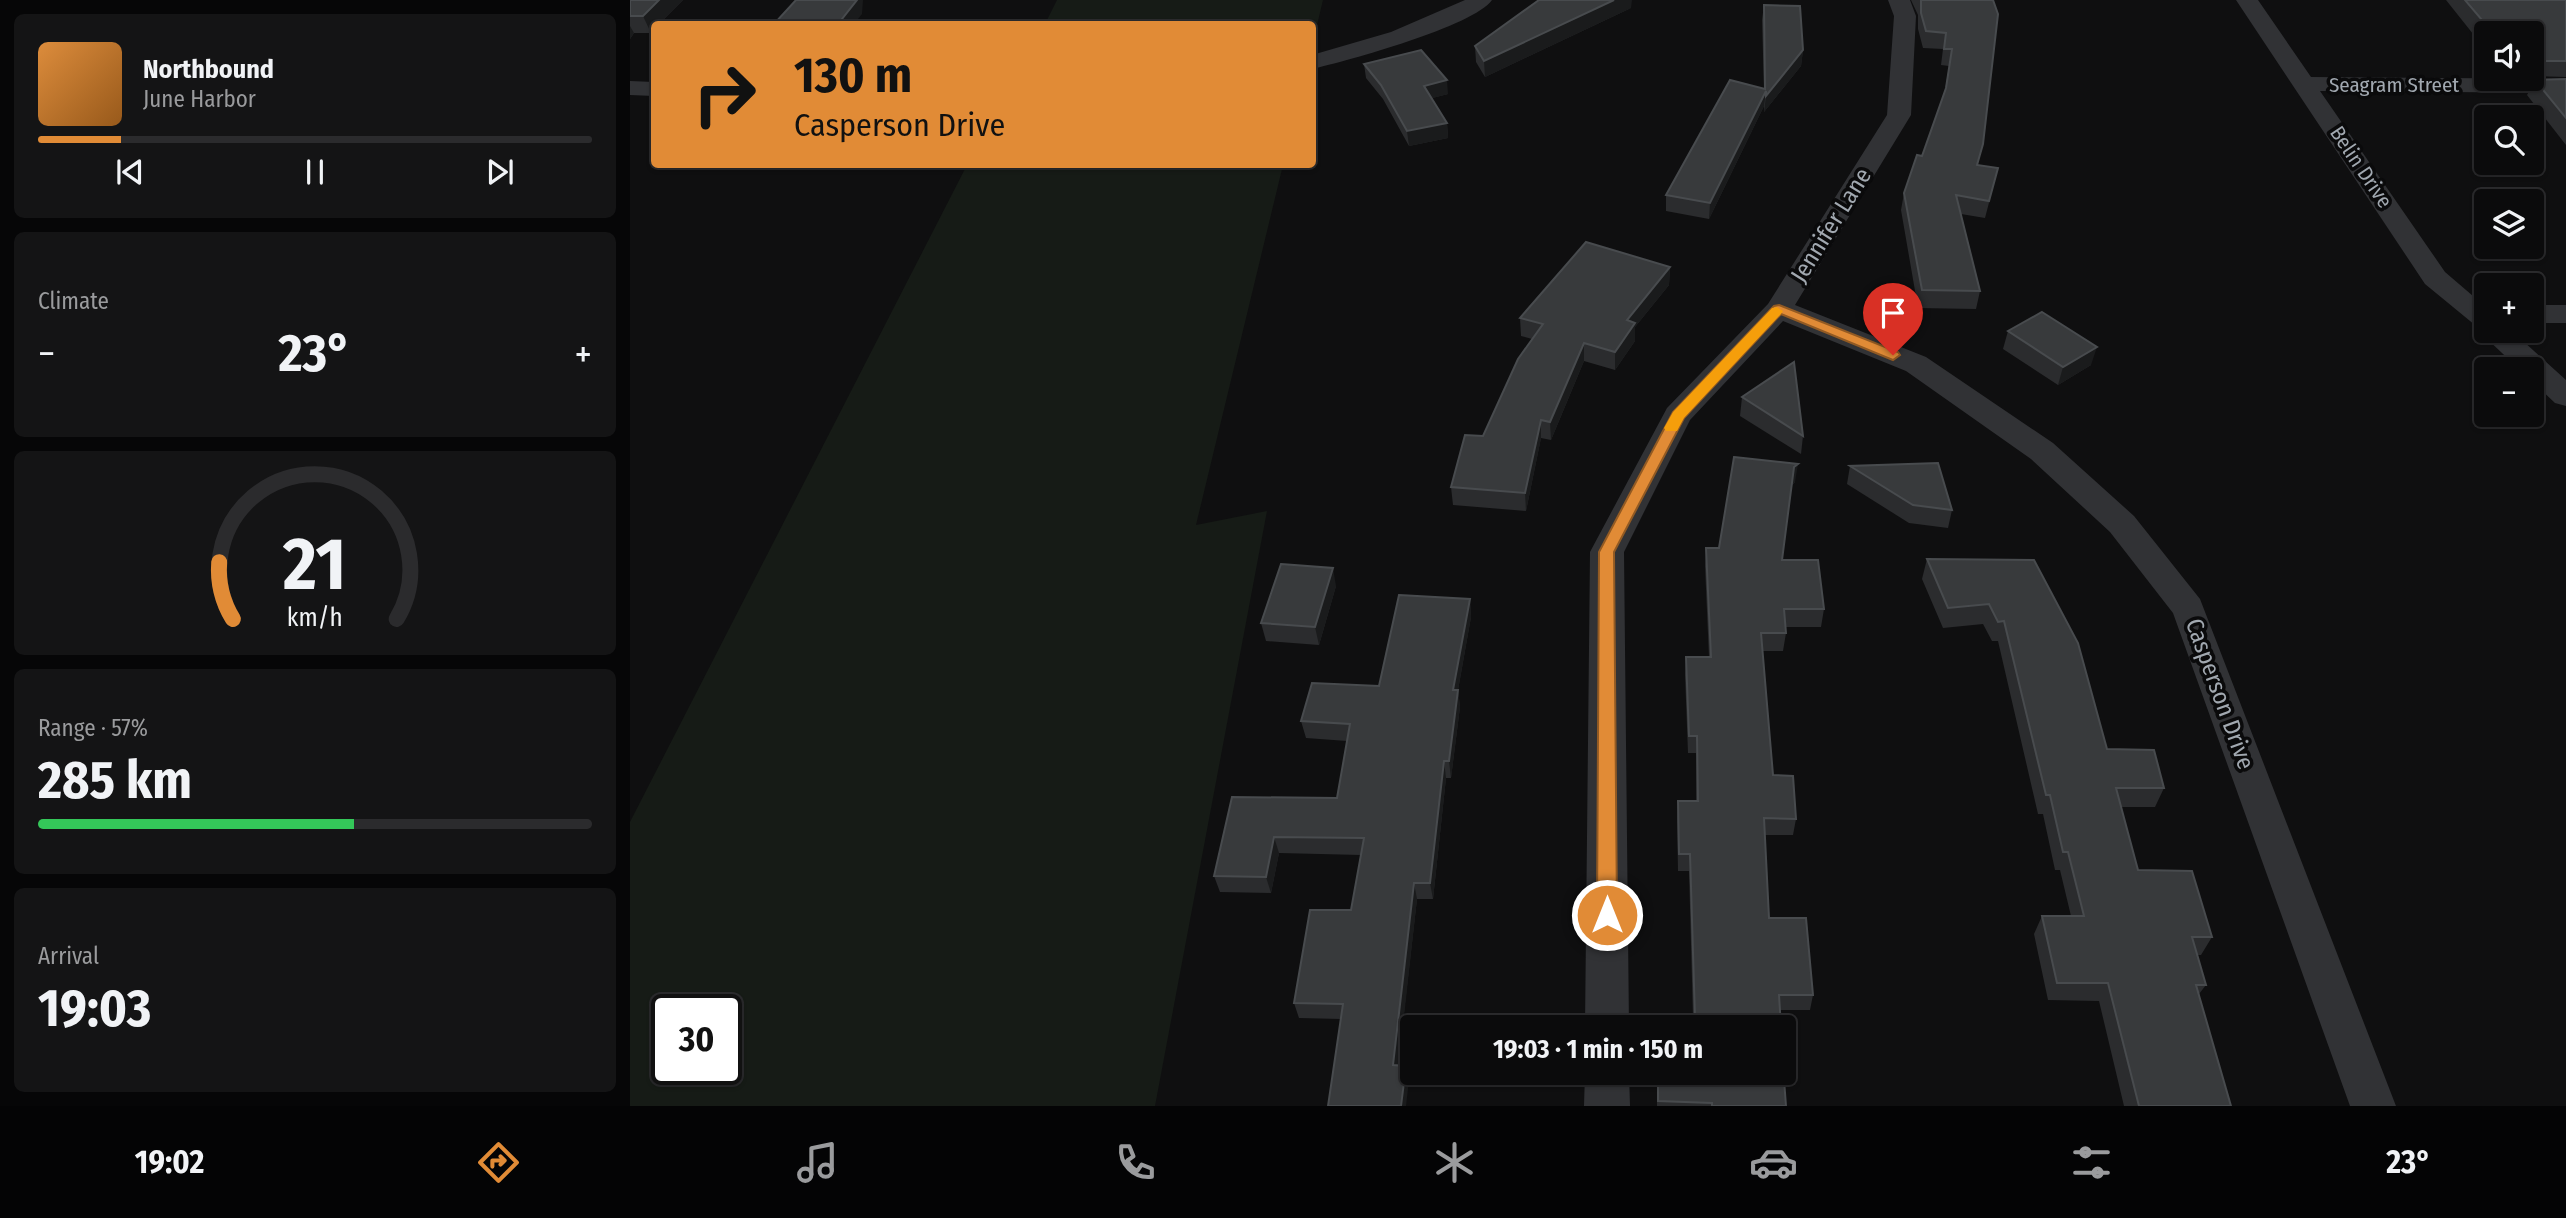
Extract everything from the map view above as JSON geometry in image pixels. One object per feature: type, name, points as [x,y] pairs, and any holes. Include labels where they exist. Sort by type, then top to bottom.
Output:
[{"type":"street","points":[[1316,61],[1346,55],[1440,22],[1481,0]]},
{"type":"street","name":"Jennifer Lane","points":[[1607,1015],[1606,552],[1678,415],[1779,309],[1899,115],[1905,16],[1899,0]]},
{"type":"street","name":"Belin Drive","points":[[2247,0],[2435,278],[2474,310]]},
{"type":"street","name":"Seagram Street","points":[[2305,84],[2566,86]]},
{"type":"street","points":[[630,88],[651,89]]},
{"type":"street","name":"Casperson Drive","points":[[1779,309],[1916,364],[2042,451],[2122,524],[2188,608],[2373,1106]]},
{"type":"street","points":[[2544,314],[2566,314]]},
{"type":"street","name":"Belin Drive","points":[[2510,343],[2566,396]]},
{"type":"street","points":[[1607,1085],[1607,1106]]},
{"type":"shaded area","points":[[1057,0],[1323,0],[1316,29],[1316,21],[1046,21]]},
{"type":"shaded area","points":[[965,168],[1282,168],[1196,525],[1267,511],[1155,1106],[630,1106],[630,822]]},
{"type":"building","points":[[630,0],[659,0],[643,16],[630,16]]},
{"type":"building","points":[[796,0],[857,0],[840,21],[777,21]]},
{"type":"building","points":[[1539,0],[1614,0],[1484,61],[1475,46]]},
{"type":"building","points":[[1921,0],[1993,0],[1998,14],[1983,144],[1977,165],[1998,168],[1989,201],[1956,195],[1980,291],[1922,290],[1904,193],[1917,155],[1922,156],[1946,88],[1952,49],[1944,49],[1946,33],[1926,31]]},
{"type":"building","points":[[2465,0],[2566,0],[2566,61],[2544,61],[2544,21],[2483,21]]},
{"type":"building","points":[[1764,5],[1800,6],[1803,50],[1766,96],[1766,91],[1710,203],[1666,195],[1730,80],[1765,89]]},
{"type":"building","points":[[1421,50],[1447,80],[1424,86],[1447,123],[1407,131],[1381,85],[1364,64]]},
{"type":"building","points":[[2566,79],[2566,118],[2544,91],[2544,80]]},
{"type":"building","points":[[1586,242],[1670,267],[1627,320],[1635,323],[1615,352],[1584,343],[1550,422],[1541,420],[1525,493],[1451,487],[1465,435],[1483,436],[1518,359],[1543,324],[1520,318]]},
{"type":"building","points":[[2042,312],[2097,347],[2063,367],[2008,331]]},
{"type":"building","points":[[1794,362],[1803,436],[1742,397]]},
{"type":"building","points":[[1734,457],[1798,464],[1794,467],[1782,560],[1818,560],[1824,609],[1784,609],[1786,633],[1761,633],[1773,775],[1793,776],[1796,819],[1764,818],[1769,918],[1806,918],[1813,995],[1779,995],[1780,1015],[1695,1015],[1690,854],[1679,854],[1678,801],[1698,801],[1697,736],[1689,736],[1686,657],[1711,657],[1706,548],[1719,548]]},
{"type":"building","points":[[1938,463],[1952,510],[1913,505],[1850,466]]},
{"type":"building","points":[[1927,559],[2034,560],[2078,643],[2107,749],[2154,750],[2164,788],[2116,788],[2138,870],[2192,871],[2212,937],[2192,937],[2206,985],[2196,985],[2231,1106],[2139,1106],[2108,983],[2057,983],[2042,916],[2084,916],[2068,852],[2063,852],[2050,795],[2046,795],[2004,621],[1998,622],[1989,604],[1948,608]]},
{"type":"building","points":[[1281,564],[1333,568],[1315,627],[1261,623]]},
{"type":"building","points":[[1399,595],[1470,599],[1453,690],[1458,690],[1449,761],[1444,761],[1430,883],[1414,883],[1393,1065],[1400,1066],[1400,1085],[1404,1085],[1401,1106],[1328,1106],[1343,1004],[1294,1003],[1310,910],[1351,910],[1364,838],[1274,837],[1266,877],[1214,876],[1232,797],[1337,798],[1350,724],[1301,721],[1312,683],[1379,686]]},
{"type":"building","points":[[1658,1085],[1784,1085],[1786,1106],[1712,1106],[1712,1103],[1658,1101]]},
{"type":"slow traffic","points":[[1672,428],[1678,415],[1777,311]]},
{"type":"route","points":[[1607,915],[1606,552],[1678,415],[1779,309],[1893,355]]}]
